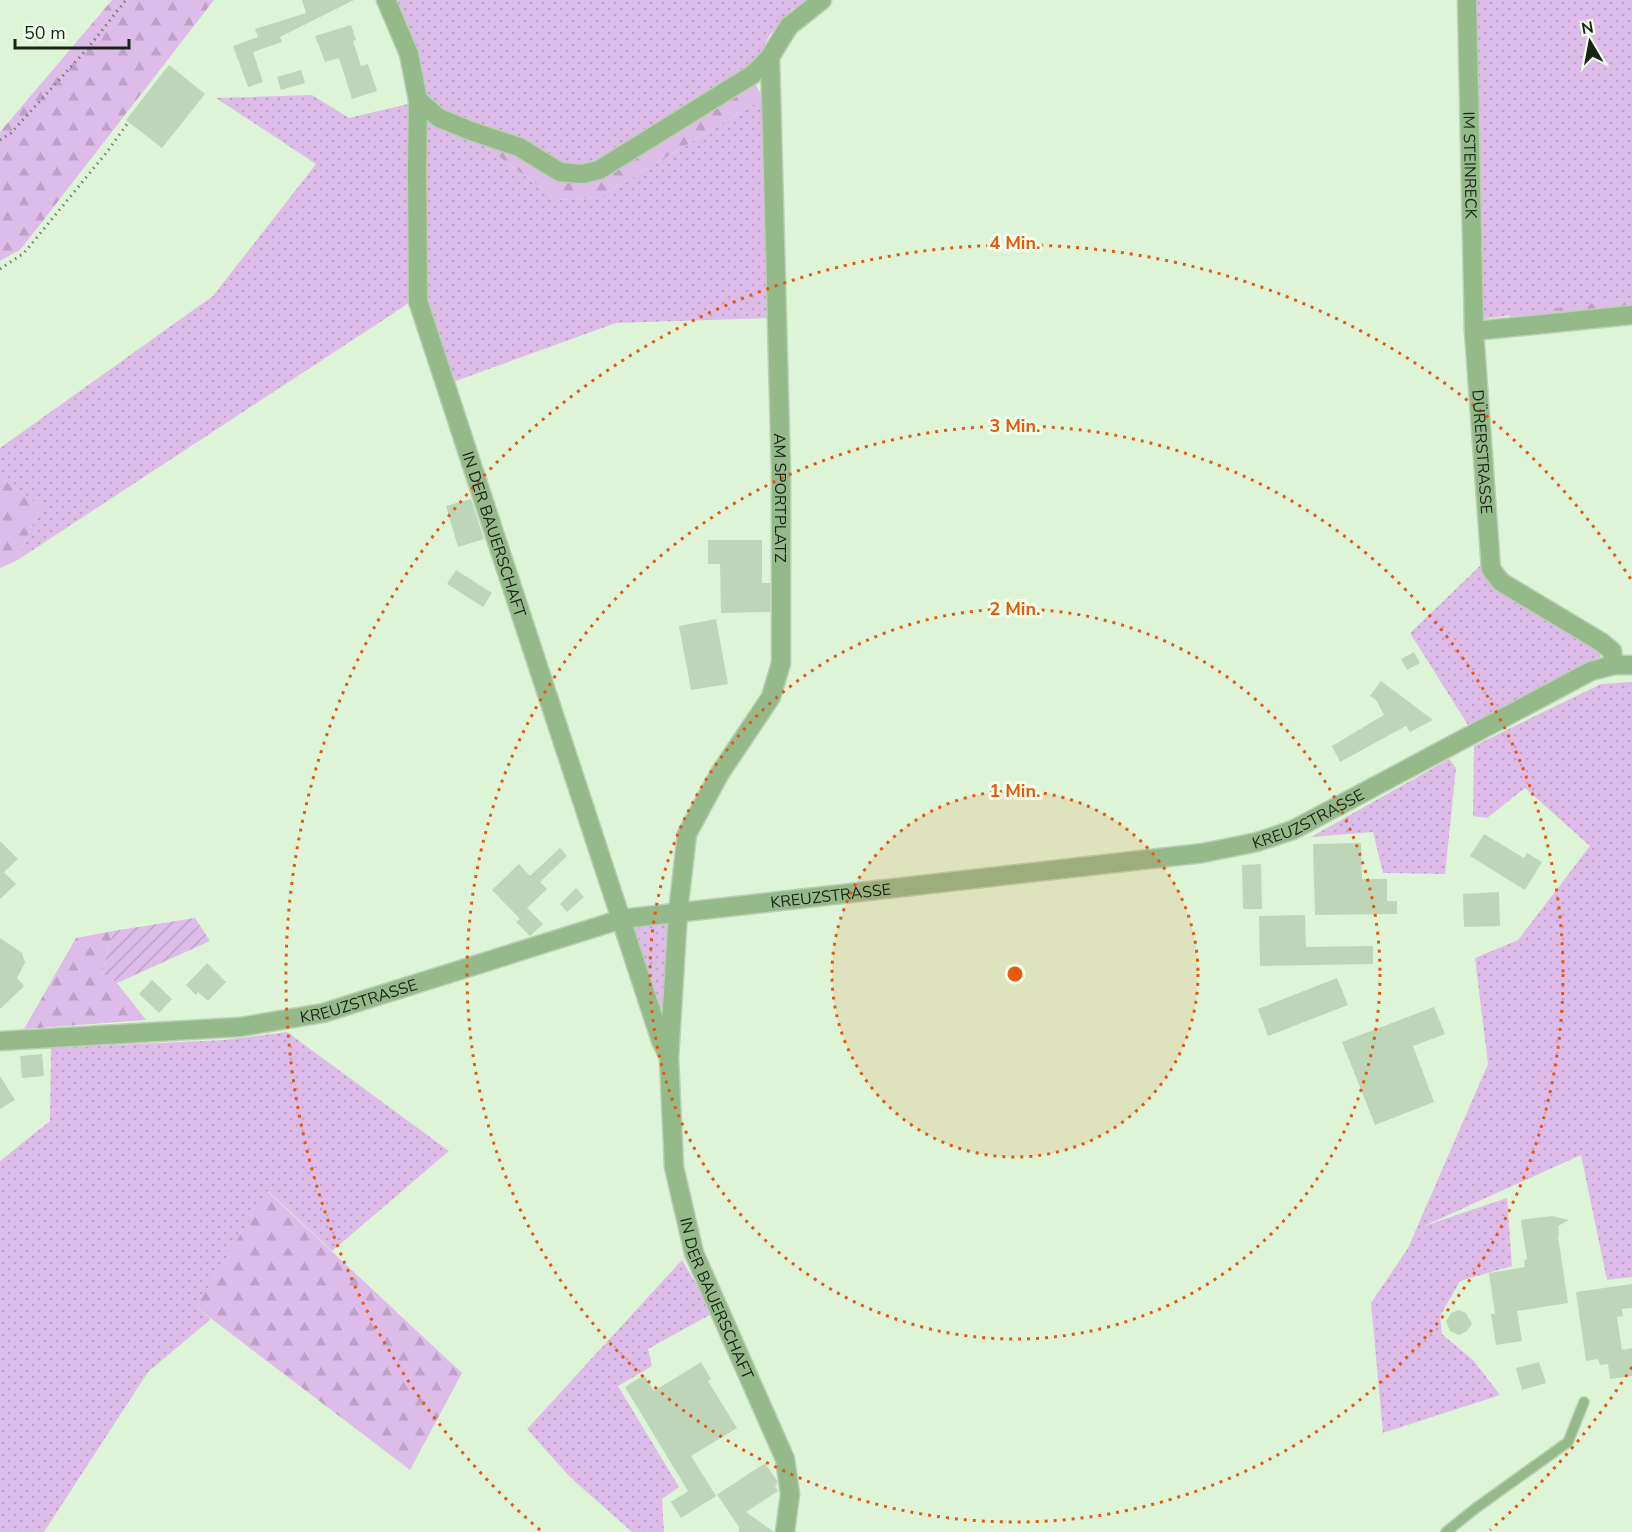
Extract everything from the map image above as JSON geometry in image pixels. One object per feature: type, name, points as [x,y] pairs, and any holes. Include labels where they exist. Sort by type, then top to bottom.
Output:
[{"type":"street","name":"IN DER BAUERSCHAFT","points":[[386,0],[409,54],[418,100],[418,301],[661,1041],[669,1058]]},
{"type":"street","points":[[418,100],[439,118],[519,147],[560,172],[582,174],[599,170],[752,75],[770,57],[789,26],[822,0]]},
{"type":"street","name":"IM STEINRECK","points":[[1467,0],[1474,331]]},
{"type":"street","name":"AM SPORTPLATZ","points":[[678,912],[687,834],[720,773],[771,697],[781,663],[781,472],[770,57]]},
{"type":"street","points":[[1474,331],[1632,315]]},
{"type":"street","name":"DÜRERSTRASSE","points":[[1474,331],[1491,569],[1501,582],[1601,642],[1623,665]]},
{"type":"street","name":"KREUZSTRASSE","points":[[0,1041],[240,1027],[323,1013],[622,919],[1203,854],[1257,842],[1293,830],[1591,671],[1623,665]]},
{"type":"street","name":"IN DER BAUERSCHAFT","points":[[678,912],[669,1058],[674,1167],[694,1253],[785,1459],[790,1494],[785,1532]]},
{"type":"lane","points":[[1446,1532],[1568,1442],[1584,1402]]},
{"type":"path","points":[[0,140],[11,133],[88,48],[126,0]]},
{"type":"path","points":[[0,269],[24,253],[107,152],[127,124]]},
{"type":"green space","points":[[112,0],[214,0],[21,249],[0,261],[0,132]]},
{"type":"green space","points":[[394,0],[807,0],[792,10],[769,36],[759,58],[738,78],[600,161],[564,167],[446,115],[426,99]]},
{"type":"green space","points":[[1472,0],[1632,0],[1632,298],[1483,319]]},
{"type":"green space","points":[[755,84],[764,98],[600,197],[558,200],[479,142],[604,176]]},
{"type":"green space","points":[[312,95],[349,118],[412,103],[412,301],[16,561],[41,507],[0,477],[0,448],[213,296],[316,164],[216,98]]},
{"type":"green space","points":[[764,98],[769,318],[616,323],[453,382],[424,301],[425,120],[479,142],[558,200],[600,197]]},
{"type":"green space","points":[[1632,298],[1632,308],[1511,320],[1510,314]]},
{"type":"green space","points":[[0,477],[41,507],[16,561],[0,568]]},
{"type":"green space","points":[[1481,565],[1501,587],[1599,647],[1601,659],[1468,725],[1410,633]]},
{"type":"green space","points":[[1632,682],[1632,1277],[1607,1280],[1581,1155],[1424,1226],[1507,1198],[1512,1266],[1460,1281],[1440,1316],[1442,1334],[1474,1361],[1500,1395],[1383,1433],[1371,1303],[1408,1248],[1488,1064],[1475,958],[1518,940],[1590,846],[1525,788],[1487,818],[1473,816],[1474,746],[1601,684]]},
{"type":"green space","points":[[1449,759],[1456,768],[1445,874],[1383,873],[1373,832],[1311,837]]},
{"type":"green space","points":[[195,918],[210,941],[117,983],[102,973],[113,931]]},
{"type":"green space","points":[[670,922],[666,1021],[661,1022],[633,926]]},
{"type":"green space","points":[[113,931],[102,973],[117,983],[146,1020],[24,1029],[76,938]]},
{"type":"green space","points":[[287,1032],[449,1151],[332,1251],[268,1191],[196,1307],[211,1319],[148,1372],[44,1532],[0,1532],[0,1161],[50,1121],[51,1048],[224,1040]]},
{"type":"green space","points":[[267,1191],[462,1373],[410,1470],[196,1307]]},
{"type":"green space","points":[[682,1260],[713,1313],[648,1349],[652,1366],[618,1386],[679,1487],[662,1499],[664,1532],[632,1532],[570,1477],[527,1429]]},
{"type":"building","points":[[302,0],[354,0],[280,37],[282,42],[253,52],[263,82],[248,87],[233,46],[258,37],[255,29],[306,13]]},
{"type":"building","points":[[351,25],[356,40],[353,41],[361,66],[368,64],[377,91],[352,99],[339,58],[325,62],[315,36]]},
{"type":"building","points":[[169,65],[205,94],[162,148],[126,120]]},
{"type":"building","points":[[301,70],[305,83],[281,90],[277,77]]},
{"type":"building","points":[[471,499],[484,539],[458,547],[446,506]]},
{"type":"building","points":[[708,540],[762,540],[762,583],[770,583],[770,612],[721,613],[720,564],[708,564]]},
{"type":"building","points":[[456,570],[492,593],[483,607],[447,584]]},
{"type":"building","points":[[716,619],[728,684],[691,690],[679,626]]},
{"type":"building","points":[[1414,652],[1420,663],[1407,670],[1401,659]]},
{"type":"building","points":[[1381,681],[1433,720],[1410,732],[1406,726],[1340,762],[1332,746],[1384,715],[1376,700],[1370,696]]},
{"type":"building","points":[[1484,834],[1524,858],[1527,853],[1542,862],[1525,890],[1470,856]]},
{"type":"building","points":[[0,841],[18,859],[4,872],[16,884],[0,899]]},
{"type":"building","points":[[1361,843],[1362,879],[1387,879],[1387,901],[1397,901],[1397,914],[1315,915],[1313,844]]},
{"type":"building","points":[[560,848],[567,856],[540,882],[547,889],[527,908],[543,924],[530,936],[516,922],[520,919],[492,890],[519,864],[530,876]]},
{"type":"building","points":[[1261,864],[1262,909],[1243,909],[1242,865]]},
{"type":"building","points":[[576,888],[584,897],[567,912],[560,904]]},
{"type":"building","points":[[1499,892],[1500,926],[1464,927],[1463,894]]},
{"type":"building","points":[[1305,915],[1306,947],[1373,946],[1373,964],[1260,966],[1259,916]]},
{"type":"building","points":[[0,938],[22,953],[25,963],[17,978],[24,986],[0,1009]]},
{"type":"building","points":[[207,963],[226,982],[208,1001],[198,992],[196,995],[186,985]]},
{"type":"building","points":[[1337,978],[1348,1005],[1268,1036],[1258,1009]]},
{"type":"building","points":[[152,980],[172,999],[159,1013],[139,994]]},
{"type":"building","points":[[1434,1007],[1445,1034],[1413,1046],[1434,1102],[1375,1125],[1342,1042]]},
{"type":"building","points":[[42,1054],[44,1076],[22,1078],[20,1056]]},
{"type":"building","points":[[0,1076],[15,1100],[0,1109]]},
{"type":"building","points":[[1552,1216],[1569,1220],[1558,1226],[1568,1303],[1517,1311],[1522,1341],[1496,1345],[1491,1314],[1495,1314],[1489,1273],[1525,1267],[1524,1260],[1527,1259],[1521,1220]]},
{"type":"building","points":[[1632,1284],[1632,1308],[1622,1309],[1623,1316],[1617,1317],[1622,1350],[1632,1348],[1632,1376],[1610,1379],[1608,1364],[1600,1365],[1598,1359],[1586,1361],[1576,1292]]},
{"type":"building","points":[[1459,1310],[1466,1313],[1472,1324],[1467,1331],[1459,1335],[1450,1331],[1446,1321],[1451,1313]]},
{"type":"building","points":[[701,1362],[711,1379],[708,1381],[737,1428],[691,1456],[716,1496],[681,1518],[671,1502],[688,1491],[625,1387],[644,1375],[654,1391]]},
{"type":"building","points":[[1539,1362],[1546,1383],[1522,1390],[1516,1368]]},
{"type":"building","points":[[765,1463],[777,1481],[775,1486],[778,1491],[746,1512],[774,1532],[739,1532],[739,1527],[716,1493],[718,1494]]}]
